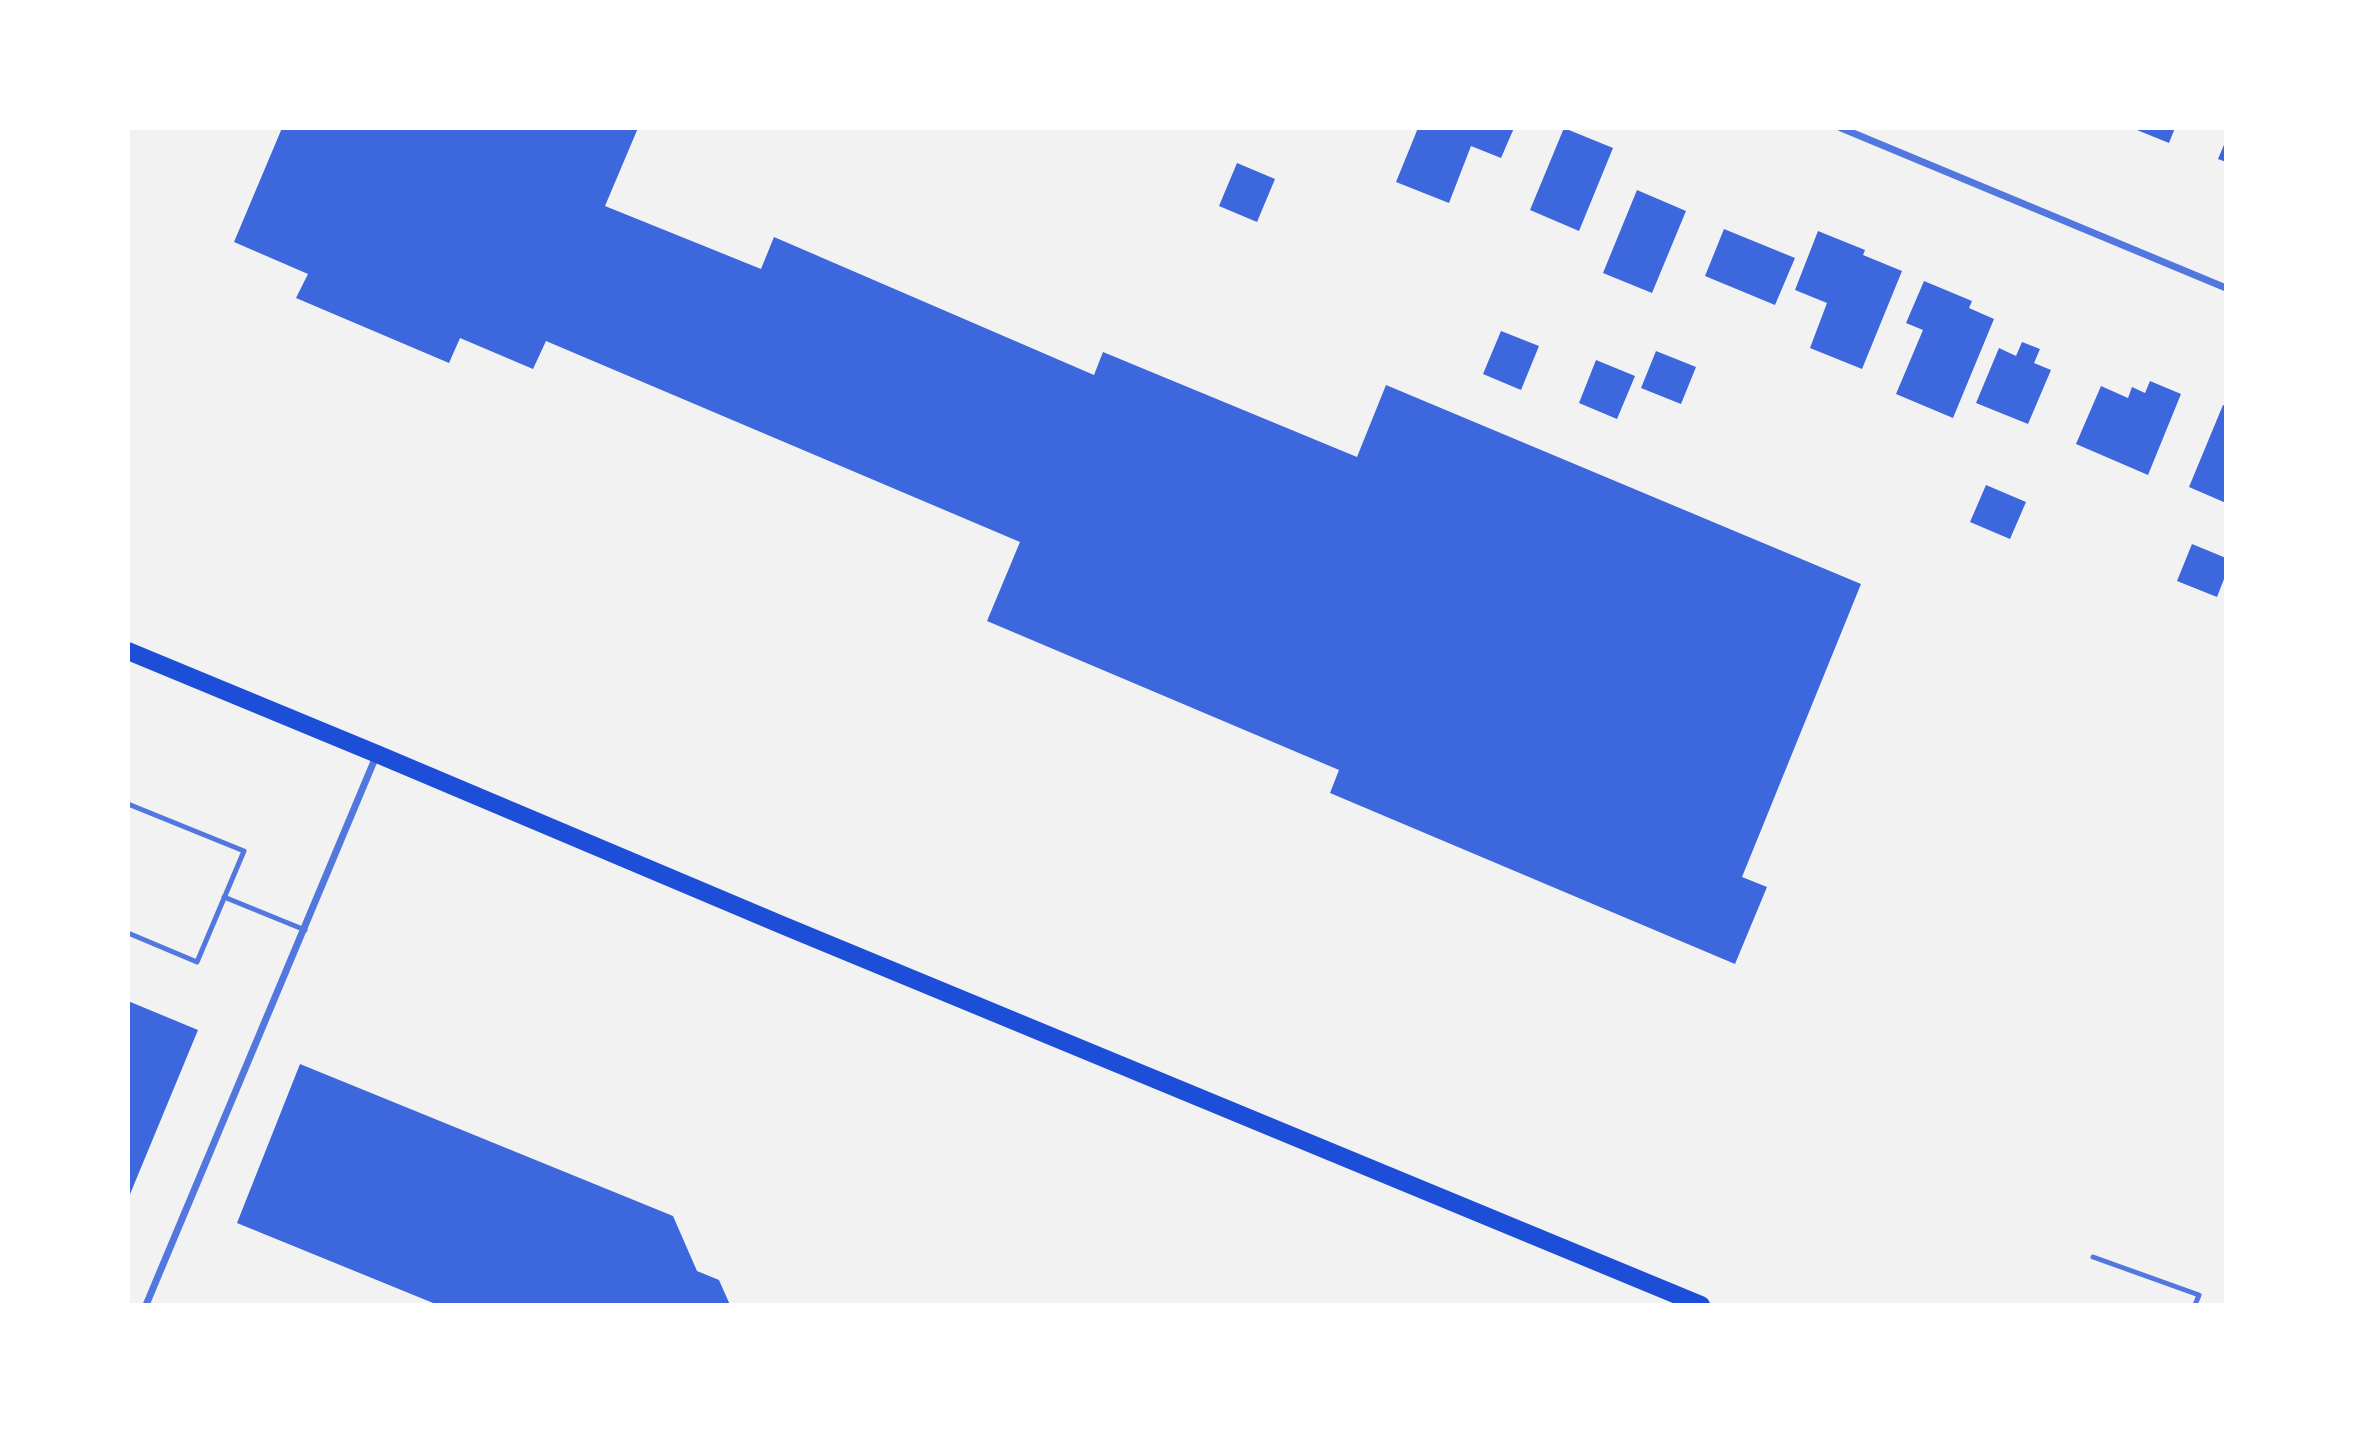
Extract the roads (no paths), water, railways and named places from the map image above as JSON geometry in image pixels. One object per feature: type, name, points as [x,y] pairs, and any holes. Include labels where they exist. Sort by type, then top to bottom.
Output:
[{"type":"main road","points":[[128,651],[1701,1305]]},
{"type":"street","points":[[1841,128],[2226,288]]},
{"type":"street","points":[[146,1305],[377,754]]},
{"type":"lane","points":[[128,804],[244,851],[197,962],[128,933]]},
{"type":"lane","points":[[224,897],[304,930]]},
{"type":"lane","points":[[2093,1257],[2199,1296],[2195,1305]]}]
